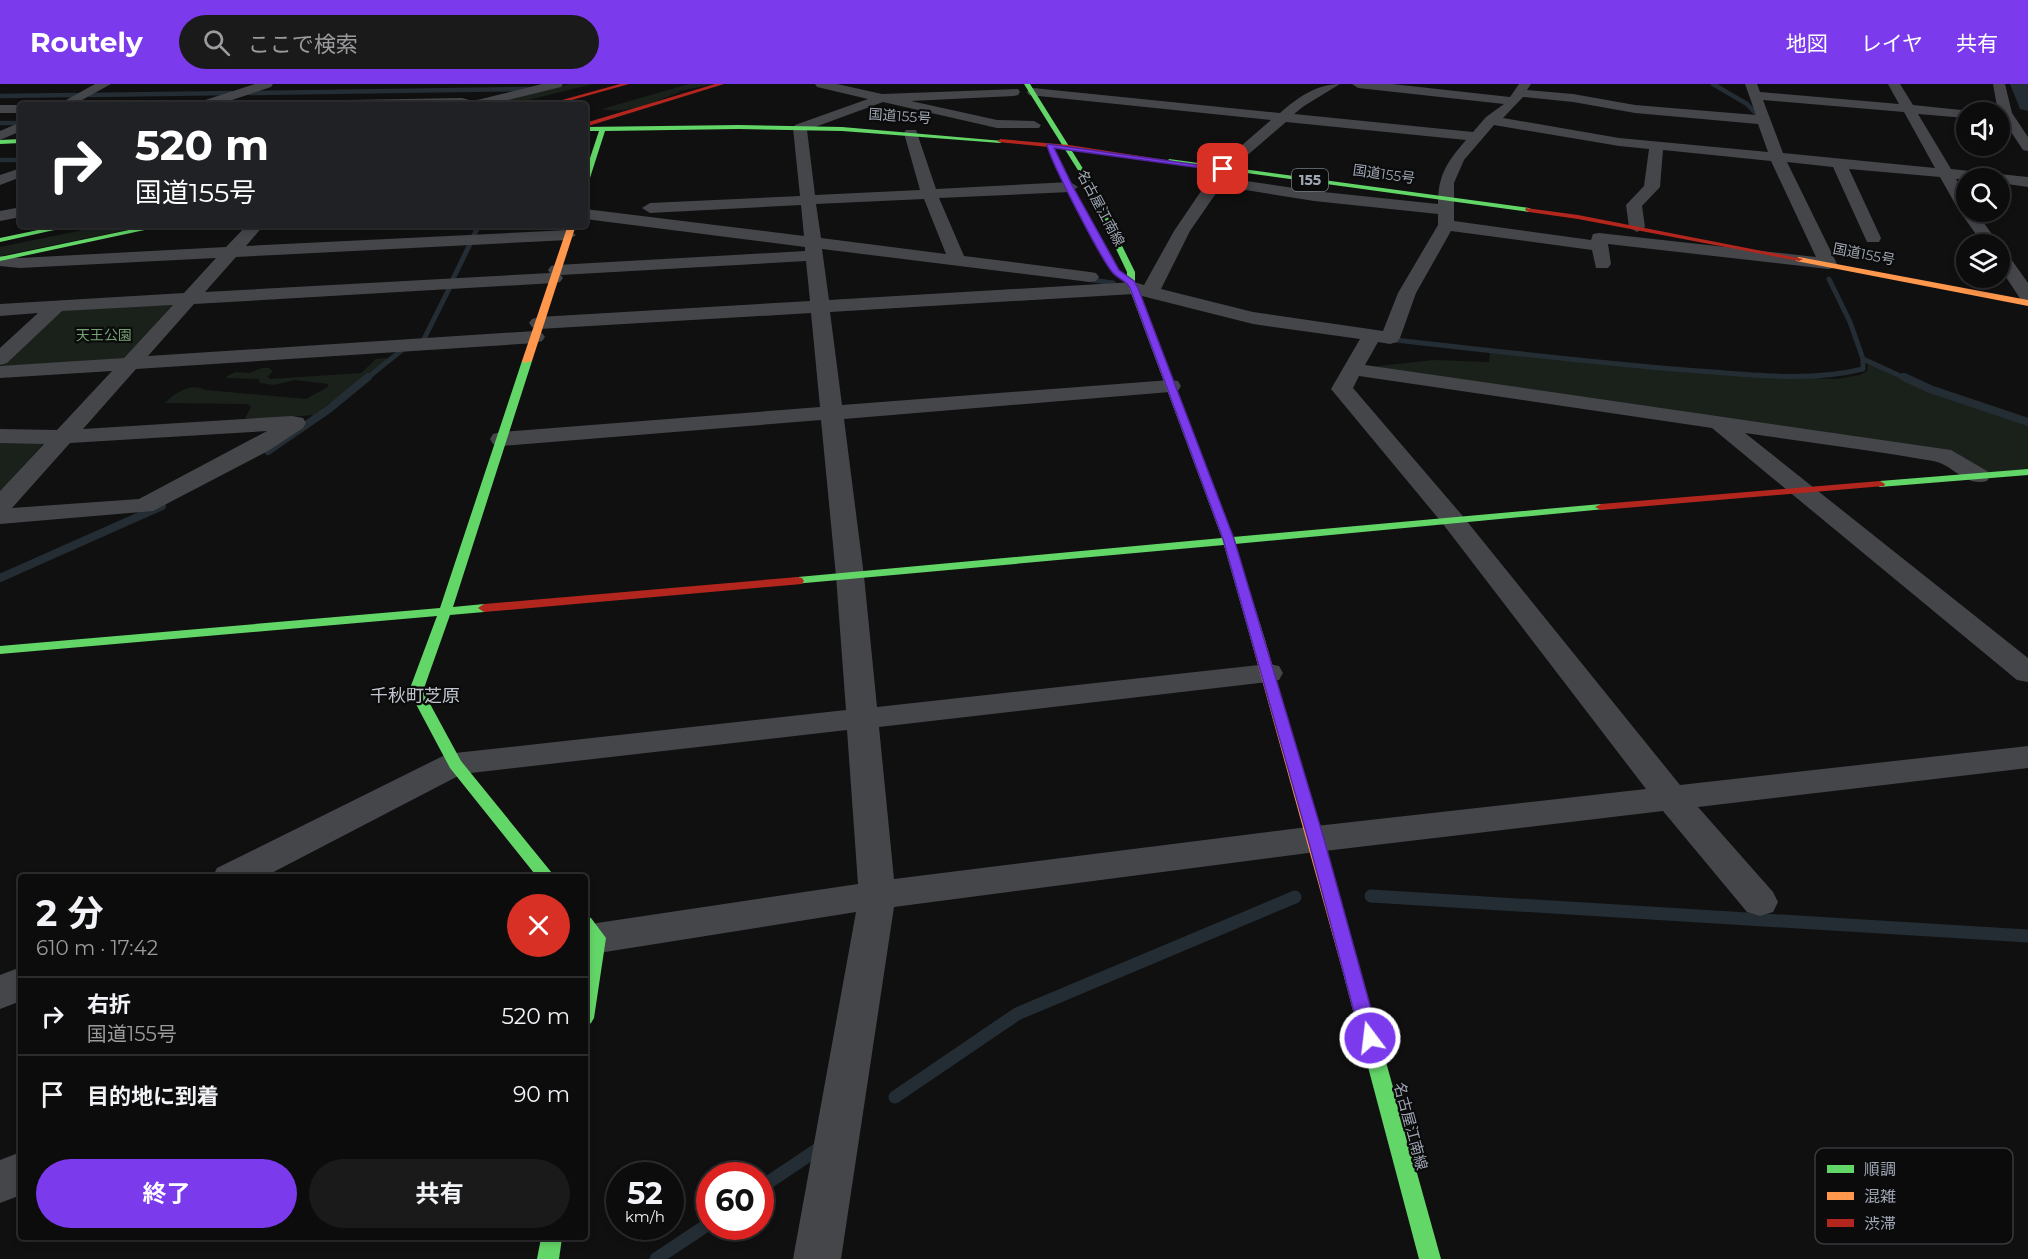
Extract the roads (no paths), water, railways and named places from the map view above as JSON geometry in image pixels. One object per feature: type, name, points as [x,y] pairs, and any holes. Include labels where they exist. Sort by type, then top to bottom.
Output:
[{"type":"main road","points":[[588,126],[721,84]]},
{"type":"main road","points":[[561,102],[633,86]]},
{"type":"main road","points":[[586,102],[633,86]]},
{"type":"main road","name":"名古屋江南線","points":[[1030,88],[1069,147],[1099,202],[1138,287],[1170,386],[1228,539],[1316,839],[1430,1259]]},
{"type":"main road","points":[[1017,96],[1052,151]]},
{"type":"main road","name":"国道155号","points":[[588,127],[800,128],[911,133],[1052,151],[1069,147],[1220,175]]},
{"type":"main road","points":[[589,160],[603,128]]},
{"type":"main road","points":[[0,142],[18,141]]},
{"type":"main road","name":"国道155号","points":[[1446,211],[1637,227],[2028,303]]},
{"type":"main road","points":[[0,232],[19,228]]},
{"type":"main road","points":[[0,240],[58,228]]},
{"type":"main road","points":[[0,260],[150,228]]},
{"type":"main road","points":[[545,874],[455,764],[416,691],[445,611],[570,230]]},
{"type":"main road","name":"名古屋江南線","points":[[1110,261],[1116,271],[1138,287]]},
{"type":"main road","points":[[0,650],[850,576],[1452,519],[2028,471]]},
{"type":"main road","points":[[588,956],[589,935]]},
{"type":"main road","points":[[548,1259],[552,1240]]},
{"type":"street","points":[[69,102],[105,84]]},
{"type":"street","points":[[213,102],[267,84]]},
{"type":"street","points":[[485,102],[557,84]]},
{"type":"street","points":[[821,84],[997,124],[1034,125]]},
{"type":"street","points":[[0,372],[819,306],[1138,287],[1182,231],[1220,175],[1301,102],[1334,84]]},
{"type":"street","points":[[1358,84],[1519,93],[1583,100],[1635,109],[1763,120]]},
{"type":"street","points":[[1587,84],[1583,100],[1587,136]]},
{"type":"street","points":[[1894,84],[1956,192]]},
{"type":"street","points":[[1999,84],[2001,102]]},
{"type":"street","points":[[1030,88],[1150,104],[1477,137]]},
{"type":"street","points":[[1150,104],[1157,88]]},
{"type":"street","points":[[1828,264],[1777,158],[1752,89],[1956,113]]},
{"type":"street","points":[[588,213],[813,249],[957,260],[1138,287],[1253,318],[1389,338],[1407,293],[1446,211],[1446,183],[1457,159],[1491,120],[1504,111],[1519,93]]},
{"type":"street","points":[[817,1259],[876,895],[850,576],[800,128],[882,99],[1017,96]]},
{"type":"street","points":[[1279,100],[1301,102]]},
{"type":"street","points":[[0,109],[18,109]]},
{"type":"street","points":[[2010,118],[2028,119]]},
{"type":"street","points":[[1491,120],[1656,146],[1956,175]]},
{"type":"street","points":[[2010,125],[2028,147]]},
{"type":"street","points":[[0,136],[18,127]]},
{"type":"street","points":[[911,133],[929,194],[957,260]]},
{"type":"street","points":[[1637,227],[1634,205],[1652,187],[1656,146]]},
{"type":"street","points":[[1820,147],[1835,163],[1873,238]]},
{"type":"street","points":[[0,180],[18,173]]},
{"type":"street","points":[[1220,175],[1314,196],[1446,211],[1600,246]]},
{"type":"street","points":[[2010,180],[2028,182]]},
{"type":"street","points":[[588,213],[808,199],[1070,187]]},
{"type":"street","points":[[0,216],[18,213]]},
{"type":"street","points":[[0,507],[253,228]]},
{"type":"street","points":[[0,260],[20,263],[231,253],[570,230]]},
{"type":"street","points":[[1602,264],[1599,238],[1828,264]]},
{"type":"street","points":[[0,310],[556,274],[813,249]]},
{"type":"street","points":[[2010,270],[2028,296]]},
{"type":"street","points":[[0,359],[57,306]]},
{"type":"street","points":[[1373,335],[1360,351],[1342,389],[1452,519],[1672,799],[1760,902]]},
{"type":"street","points":[[1352,369],[1722,425],[1943,455],[1977,476]]},
{"type":"street","points":[[501,439],[1170,386]]},
{"type":"street","points":[[0,436],[63,437],[295,423],[260,446],[144,506],[0,516]]},
{"type":"street","points":[[1722,425],[2028,673]]},
{"type":"street","points":[[238,874],[455,764],[1268,673]]},
{"type":"street","points":[[589,935],[876,895],[1316,839],[2028,757]]},
{"type":"street","points":[[0,993],[18,984]]},
{"type":"street","points":[[0,1182],[18,1174]]},
{"type":"waterway","points":[[1713,84],[1747,104],[1760,118]]},
{"type":"waterway","points":[[2021,84],[2028,104]]},
{"type":"waterway","points":[[250,93],[529,89]]},
{"type":"waterway","points":[[89,95],[232,93]]},
{"type":"waterway","points":[[0,96],[76,95]]},
{"type":"waterway","points":[[0,123],[18,123]]},
{"type":"waterway","points":[[0,160],[18,160]]},
{"type":"waterway","points":[[473,237],[478,228]]},
{"type":"waterway","points":[[452,281],[471,242]]},
{"type":"waterway","points":[[1086,279],[1113,283]]},
{"type":"waterway","points":[[1829,279],[1850,322],[1863,359]]},
{"type":"waterway","points":[[423,341],[450,287]]},
{"type":"waterway","points":[[1396,340],[1730,374],[1797,377],[1863,369],[1863,359]]},
{"type":"waterway","points":[[366,379],[402,350]]},
{"type":"waterway","points":[[1863,359],[1907,379]]},
{"type":"waterway","points":[[268,451],[329,409],[368,377]]},
{"type":"waterway","points":[[1904,377],[1930,389],[2028,422]]},
{"type":"waterway","points":[[0,578],[162,506]]},
{"type":"waterway","points":[[1371,896],[2028,936]]},
{"type":"waterway","points":[[895,1097],[1017,1014],[1295,897]]},
{"type":"waterway","points":[[774,1179],[818,1149]]},
{"type":"waterway","points":[[656,1259],[696,1232]]},
{"type":"district","name":"千秋町芝原","points":[[415,696]]},
{"type":"park label","name":"天王公園","points":[[104,335]]}]
